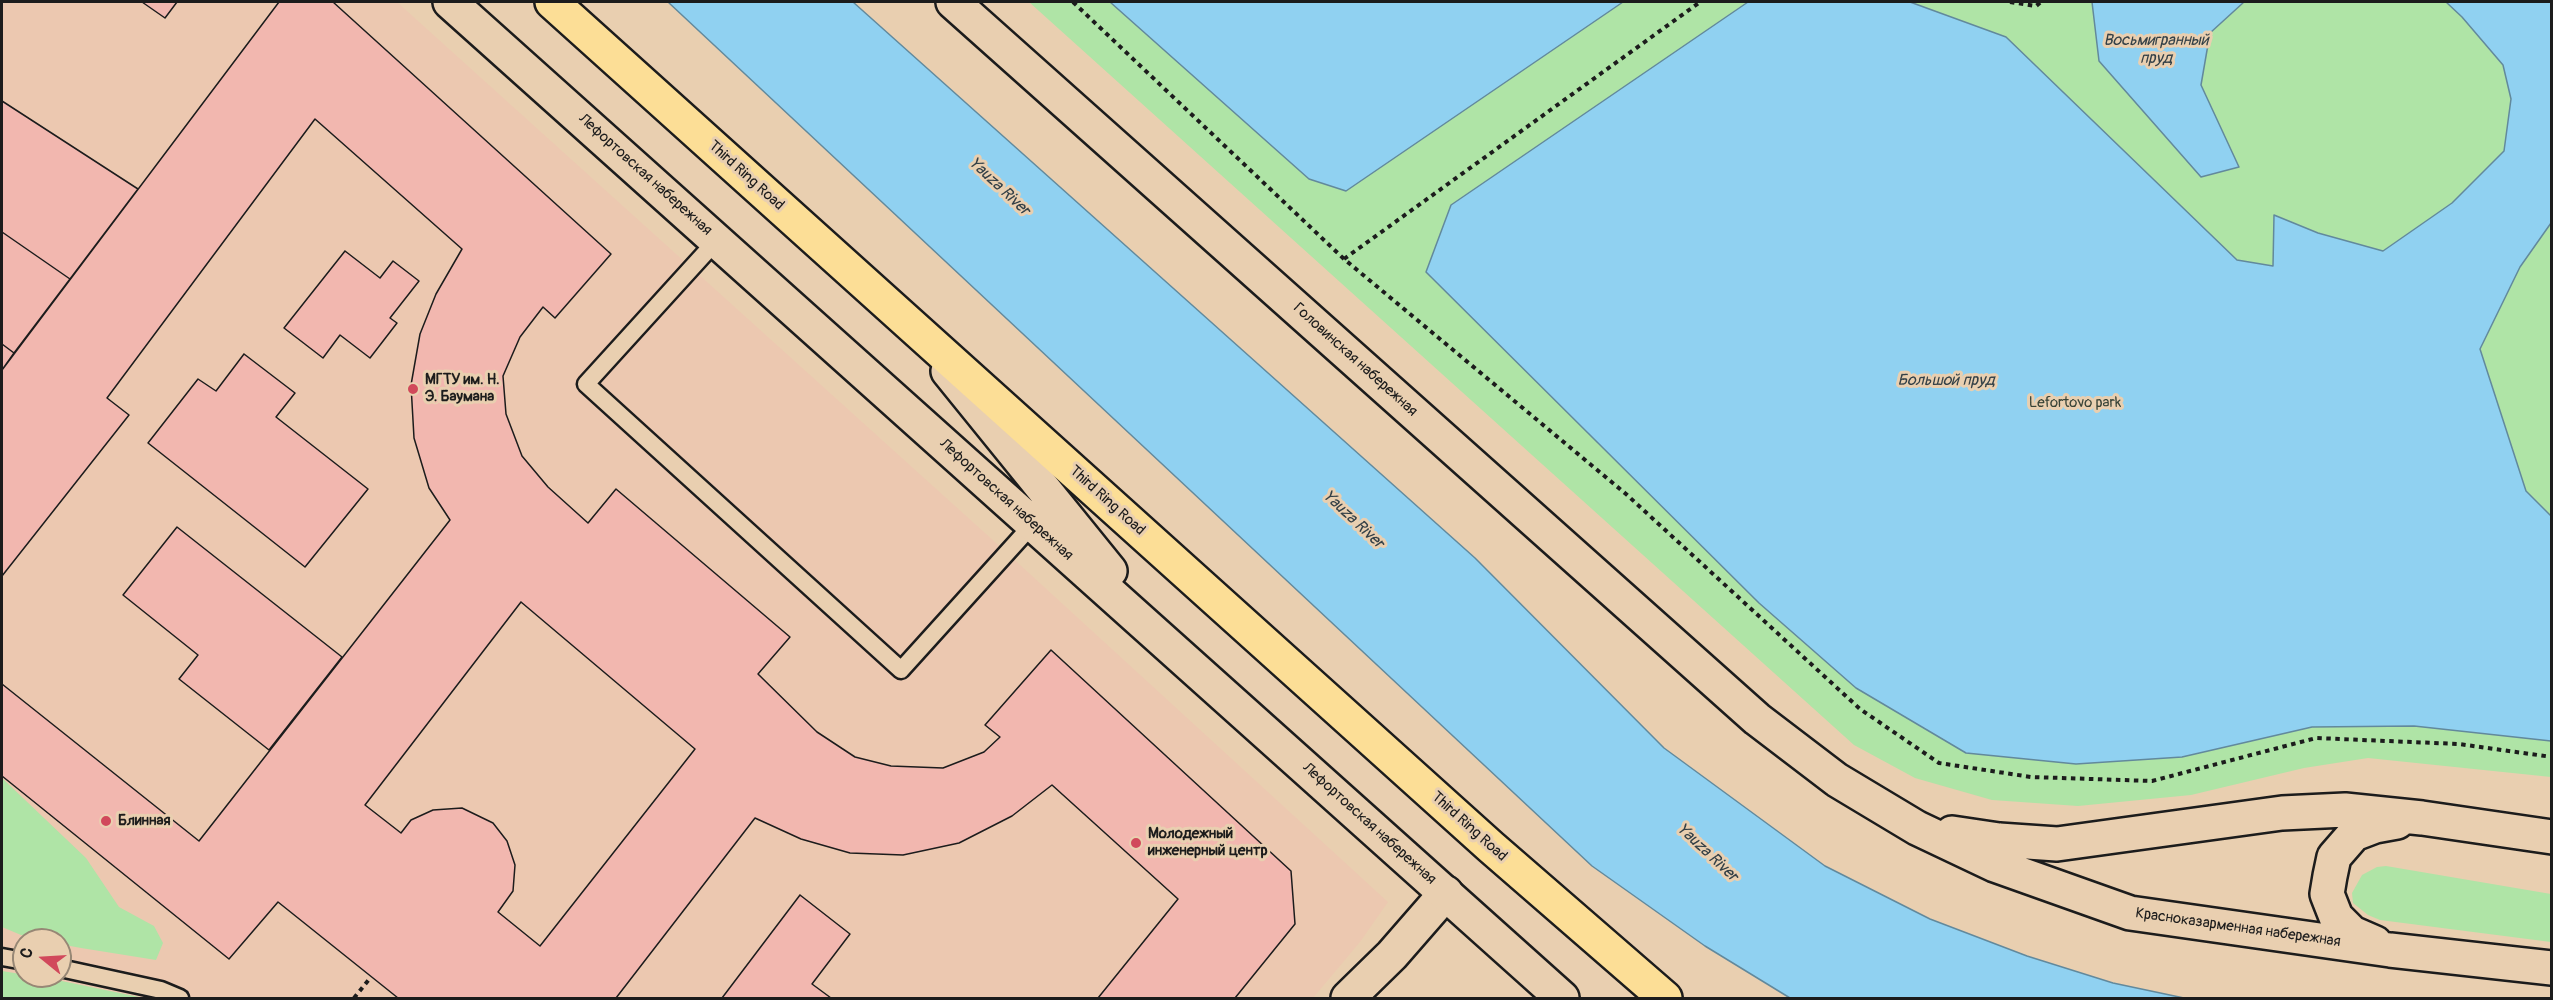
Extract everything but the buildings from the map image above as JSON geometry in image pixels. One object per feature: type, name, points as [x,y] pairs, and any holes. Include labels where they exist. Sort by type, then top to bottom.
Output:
[{"type":"main road","name":"Лефортовская набережная","points":[[450,2],[1562,999]]},
{"type":"main road","name":"Third Ring Road","points":[[552,2],[1491,847],[1665,999]]},
{"type":"main road","name":"Головинская набережная","points":[[953,2],[1757,719]]},
{"type":"main road","points":[[908,322],[1173,650]]},
{"type":"main road","name":"Красноказарменная набережная","points":[[1757,719],[1837,780],[1917,828],[1995,865],[2130,913],[2390,950],[2552,968]]},
{"type":"main road","points":[[1917,828],[1999,840],[2057,844],[2282,813],[2345,810],[2422,818],[2552,837]]},
{"type":"main road","points":[[2390,950],[2352,933],[2336,917],[2327,894],[2334,857],[2354,834],[2375,826],[2422,818]]},
{"type":"main road","points":[[1348,999],[1392,955],[1446,893]]},
{"type":"lane","points":[[717,240],[586,384],[892,662],[901,669],[1033,524]]},
{"type":"lane","points":[[72,971],[161,990],[180,999]]},
{"type":"path","points":[[1073,2],[1344,259],[1626,494],[1860,709],[1939,763],[2031,777],[2152,781],[2316,738],[2459,744],[2552,757]]},
{"type":"path","points":[[1344,259],[1700,2]]},
{"type":"path","points":[[2010,2],[2036,6],[2041,2]]},
{"type":"path","points":[[354,999],[371,977]]},
{"type":"shaded area","name":"МГТУ им. Н. Э. Баумана","points":[[2,2],[397,2],[1006,552],[1388,902],[1360,942],[1313,998],[2,998]]},
{"type":"green space","name":"Большой пруд","points":[[1029,2],[2551,2],[2551,777],[2368,758],[2304,768],[2191,795],[2078,806],[1992,800],[1915,778],[1854,745]]},
{"type":"green space","points":[[2,778],[86,858],[119,907],[154,926],[163,943],[156,960],[72,946],[72,928],[12,928],[12,931],[2,927]]},
{"type":"green space","points":[[2386,866],[2551,894],[2551,942],[2380,920],[2368,915],[2353,903],[2352,893],[2362,875],[2377,867]]},
{"type":"green space","points":[[2,971],[12,973],[12,988],[72,988],[72,983],[144,998],[2,998]]},
{"type":"water","name":"Yauza River","points":[[668,2],[853,2],[1475,558],[1664,748],[1825,866],[1930,919],[2027,956],[2113,983],[2184,998],[1790,998],[1705,946],[1592,866]]},
{"type":"water","points":[[1110,2],[1623,2],[1346,191],[1309,179]]},
{"type":"water","name":"Большой пруд","points":[[1748,2],[1910,2],[2006,37],[2237,260],[2273,266],[2274,215],[2318,233],[2383,251],[2452,203],[2504,151],[2511,99],[2503,65],[2462,17],[2446,2],[2551,2],[2551,223],[2520,267],[2480,349],[2526,491],[2551,516],[2551,741],[2414,726],[2312,727],[2182,757],[2076,764],[1966,753],[1856,688],[1759,603],[1426,272],[1451,205]]},
{"type":"water","name":"Восьмигранный пруд","points":[[2092,2],[2244,2],[2210,33],[2201,85],[2239,167],[2201,177],[2099,61]]},
{"type":"place","name":"МГТУ им. Н. Э. Баумана","points":[[413,389]]},
{"type":"place","name":"Блинная","points":[[106,821]]},
{"type":"place","name":"Молодежный инженерный центр","points":[[1136,843]]},
{"type":"park label","name":"Lefortovo park","points":[[2075,403]]}]
